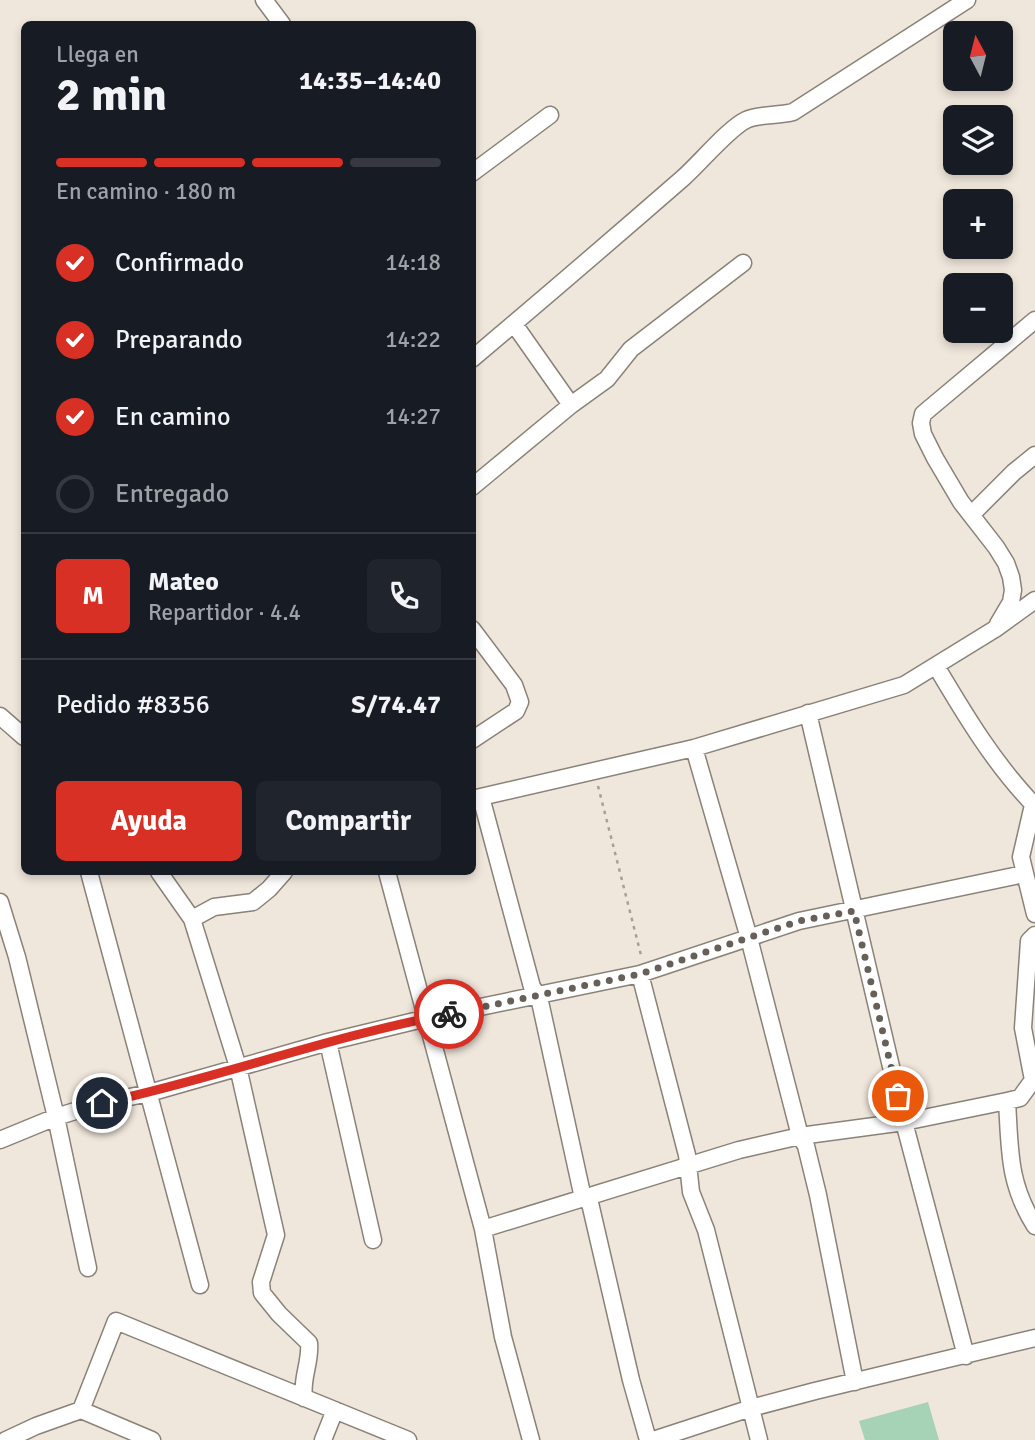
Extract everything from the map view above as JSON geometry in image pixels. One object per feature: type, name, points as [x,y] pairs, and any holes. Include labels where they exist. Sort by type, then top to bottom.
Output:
[{"type":"street","points":[[264,0],[280,21]]},
{"type":"street","points":[[476,356],[696,167],[738,124],[749,118],[793,112],[967,0]]},
{"type":"street","points":[[476,170],[550,115]]},
{"type":"street","points":[[476,483],[607,379],[631,349],[743,262]]},
{"type":"street","points":[[995,629],[1011,602],[1013,590],[1006,563],[971,515],[935,458],[923,434],[921,423],[923,414],[1035,320]]},
{"type":"street","points":[[514,324],[571,405]]},
{"type":"street","points":[[971,515],[1035,455]]},
{"type":"street","points":[[648,1440],[631,1380],[590,1203],[583,1198],[539,997],[532,987],[477,798],[694,748],[904,685],[1034,604]]},
{"type":"street","points":[[476,634],[514,685],[520,702],[516,711],[476,737]]},
{"type":"street","points":[[936,666],[976,731],[1034,805],[1021,858],[1035,914]]},
{"type":"street","points":[[808,713],[904,1122],[966,1356]]},
{"type":"street","points":[[0,716],[21,734]]},
{"type":"street","points":[[694,748],[749,938],[800,1136],[806,1146],[855,1382]]},
{"type":"street","points":[[0,1140],[56,1117],[102,1103],[149,1093],[328,1042],[643,973],[799,921],[1024,874]]},
{"type":"street","points":[[90,875],[200,1285]]},
{"type":"street","points":[[161,875],[192,919],[238,1067],[276,1235],[261,1282],[262,1293],[309,1343],[310,1354],[302,1387],[304,1398]]},
{"type":"street","points":[[192,919],[214,907],[253,902],[281,875]]},
{"type":"street","points":[[388,875],[484,1229],[503,1337],[531,1440]]},
{"type":"street","points":[[0,902],[17,957],[56,1117],[88,1268]]},
{"type":"street","points":[[484,1229],[739,1150],[800,1136],[904,1122],[1020,1098],[1033,1080],[1023,1028],[1029,941],[1035,935]]},
{"type":"street","points":[[643,973],[689,1167],[691,1192],[706,1230],[760,1440]]},
{"type":"street","points":[[328,1042],[373,1240]]},
{"type":"street","points":[[1007,1101],[1010,1153],[1017,1191],[1035,1226]]},
{"type":"street","points":[[81,1410],[116,1321],[408,1440]]},
{"type":"street","points":[[653,1440],[751,1408],[1035,1338]]},
{"type":"street","points":[[6,1440],[81,1410],[152,1440]]},
{"type":"street","points":[[323,1440],[335,1410]]},
{"type":"path","points":[[594,771],[643,973]]},
{"type":"green space","points":[[928,1402],[939,1440],[865,1440],[859,1421]]},
{"type":"way so far","points":[[449,1014],[640,974],[799,921],[854,911],[898,1096]]},
{"type":"route","points":[[102,1103],[149,1093],[328,1042],[449,1014]]}]
